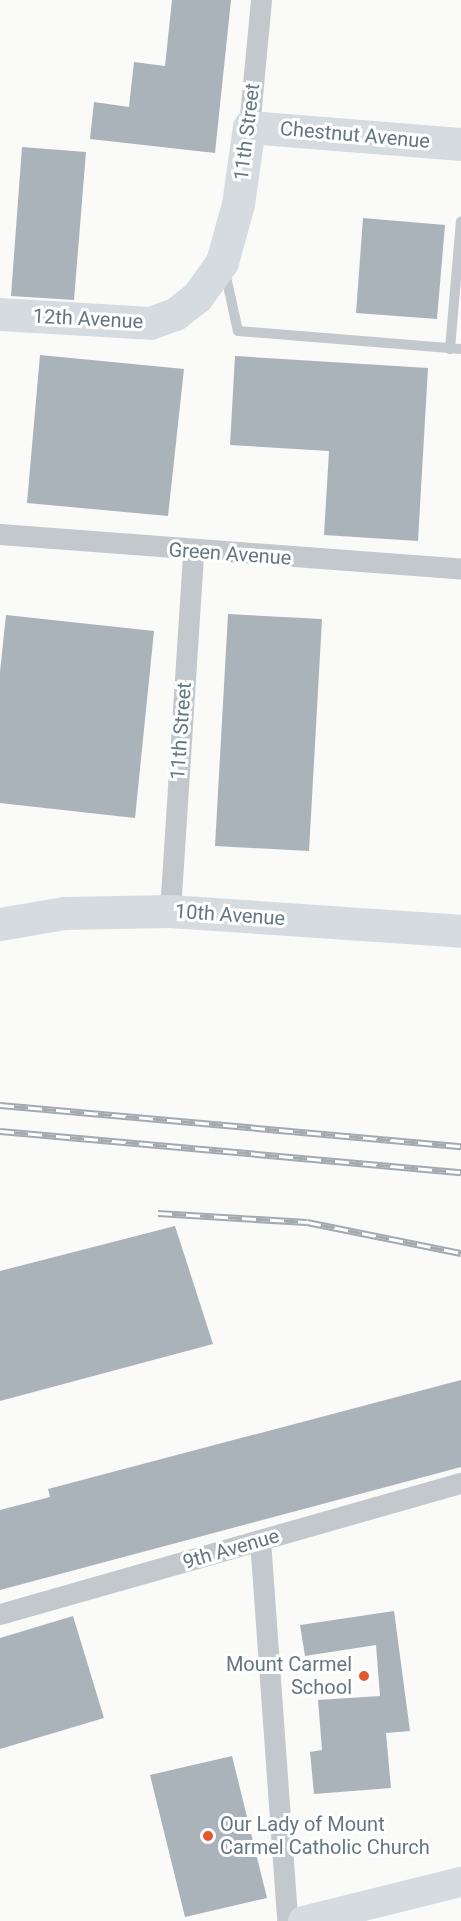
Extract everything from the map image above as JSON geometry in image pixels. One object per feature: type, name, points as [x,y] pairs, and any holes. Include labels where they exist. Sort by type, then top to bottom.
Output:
[{"type":"main road","name":"Chestnut Avenue","points":[[249,126],[461,144]]},
{"type":"main road","name":"11th Street","points":[[222,262],[238,204],[249,126]]},
{"type":"main road","name":"12th Avenue","points":[[0,314],[150,323],[175,314],[197,297],[222,262]]},
{"type":"main road","name":"10th Avenue","points":[[0,924],[64,913],[170,910],[461,932]]},
{"type":"street","name":"11th Street","points":[[249,126],[261,0]]},
{"type":"street","name":"Green Avenue","points":[[0,534],[193,552],[461,569]]},
{"type":"street","name":"11th Street","points":[[170,910],[193,552]]},
{"type":"street","name":"9th Avenue","points":[[0,1614],[461,1483]]},
{"type":"street","points":[[260,1540],[287,1921]]},
{"type":"street","points":[[303,1921],[461,1882]]},
{"type":"lane","points":[[222,262],[238,331],[455,349],[461,221]]},
{"type":"building","points":[[172,0],[231,0],[215,153],[90,139],[94,102],[129,107],[134,62],[165,66]]},
{"type":"building","points":[[22,147],[86,152],[74,300],[11,296]]},
{"type":"building","points":[[363,218],[445,225],[437,319],[356,313]]},
{"type":"building","points":[[40,355],[184,369],[168,516],[27,503]]},
{"type":"building","points":[[235,356],[428,368],[418,541],[324,535],[329,451],[230,445]]},
{"type":"building","points":[[228,614],[322,619],[309,851],[215,846]]},
{"type":"building","points":[[6,615],[154,631],[135,818],[0,803],[0,672]]},
{"type":"building","points":[[175,1226],[213,1344],[0,1401],[0,1271]]},
{"type":"building","points":[[461,1380],[461,1467],[0,1590],[0,1510],[50,1497],[48,1489]]},
{"type":"building","points":[[394,1611],[410,1731],[386,1733],[391,1788],[314,1794],[310,1752],[322,1750],[318,1700],[380,1696],[376,1645],[305,1656],[300,1625]]},
{"type":"building","points":[[73,1616],[104,1718],[0,1749],[0,1638]]},
{"type":"building","name":"Our Lady of Mount Carmel Catholic Church","points":[[232,1756],[267,1898],[185,1917],[150,1775]]},
{"type":"railway","points":[[0,1105],[461,1146]]},
{"type":"railway","points":[[0,1131],[461,1172]]},
{"type":"railway","points":[[158,1213],[307,1222],[461,1253]]},
{"type":"place","name":"Mount Carmel School","points":[[364,1676]]},
{"type":"place","name":"Our Lady of Mount Carmel Catholic Church","points":[[208,1836]]}]
